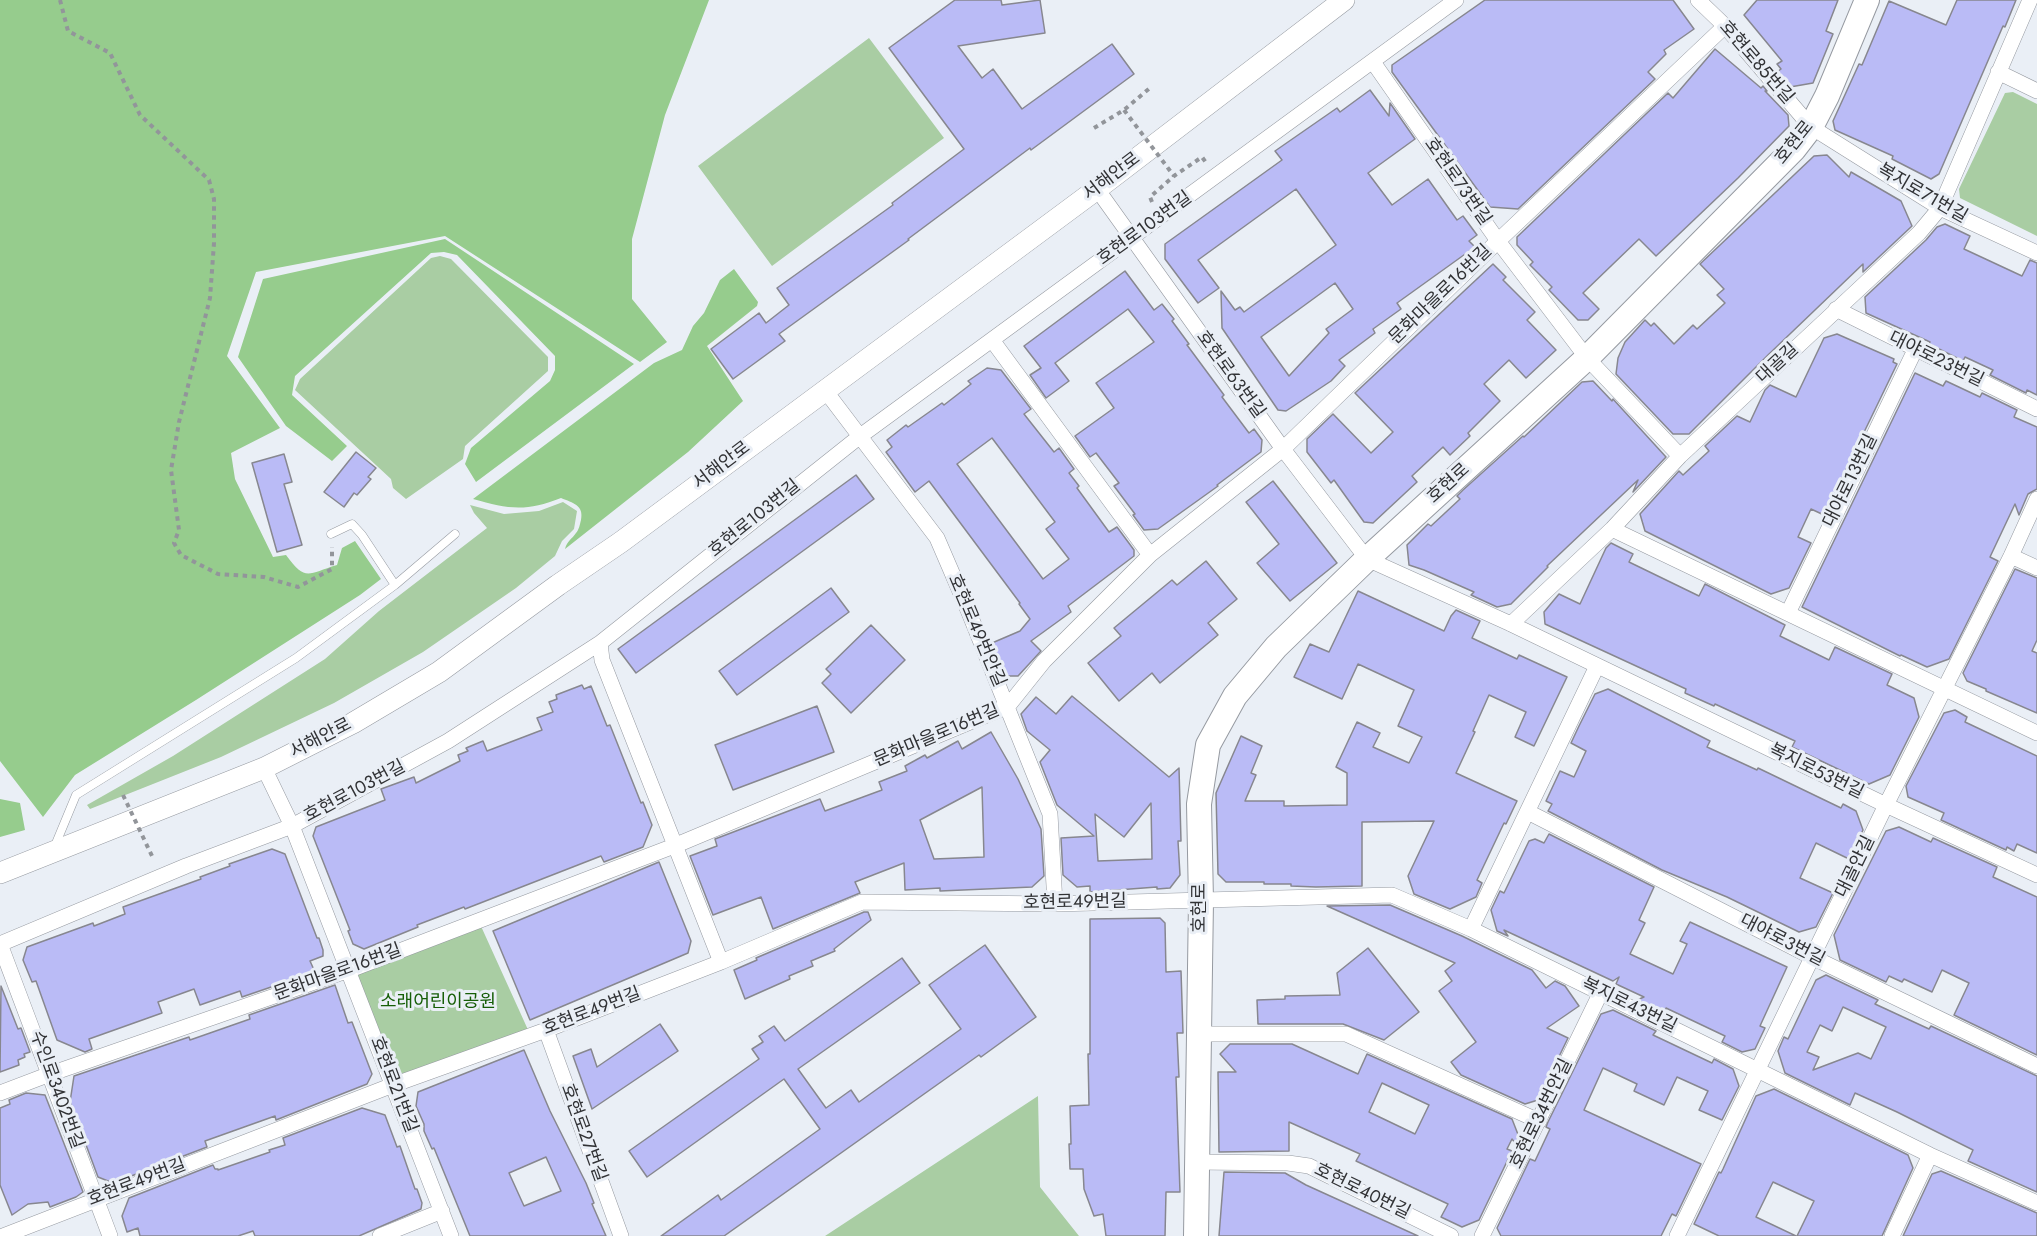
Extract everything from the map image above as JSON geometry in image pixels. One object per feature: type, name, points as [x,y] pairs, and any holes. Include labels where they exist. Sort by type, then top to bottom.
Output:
[{"type":"main road","name":"서해안로","points":[[0,873],[264,768],[353,723],[439,672],[621,542],[824,389],[1097,189],[1344,0]]},
{"type":"main road","name":"호현로","points":[[1196,1236],[1202,901],[1199,804],[1208,745],[1235,696],[1276,646],[1367,559],[1587,358],[1794,149],[1811,128],[1827,96],[1867,0]]},
{"type":"street","name":"호현로103번길","points":[[0,944],[186,866],[292,826],[448,741],[600,643],[859,437],[1456,0]]},
{"type":"street","name":"호현로85번길","points":[[1698,0],[1725,26],[1811,128]]},
{"type":"street","name":"대골길","points":[[1511,624],[1612,529],[1680,456],[1919,233],[1940,208],[2030,0]]},
{"type":"street","name":"문화마을로16번길","points":[[0,1093],[349,970],[674,846],[1008,706],[1044,661],[1150,555],[1283,449],[1725,26]]},
{"type":"street","name":"호현로73번길","points":[[1373,62],[1498,241],[1587,358],[1680,456]]},
{"type":"street","points":[[1998,72],[2037,91]]},
{"type":"street","name":"복지로71번길","points":[[1811,128],[1940,208],[2037,253]]},
{"type":"street","name":"호현로63번길","points":[[1097,189],[1283,449],[1367,559]]},
{"type":"street","name":"대야로23번길","points":[[1836,309],[2037,409]]},
{"type":"street","points":[[992,340],[1150,555]]},
{"type":"street","name":"대야로13번길","points":[[1788,613],[1915,350]]},
{"type":"street","name":"호현로49번안길","points":[[824,389],[937,538],[1008,706],[1050,814],[1055,904]]},
{"type":"street","name":"대골안길","points":[[1677,1236],[2037,499]]},
{"type":"street","points":[[1612,529],[2037,733]]},
{"type":"street","points":[[2011,556],[2037,568]]},
{"type":"street","name":"복지로53번길","points":[[1367,559],[1511,624],[1886,805],[2037,875]]},
{"type":"street","points":[[600,643],[602,660],[721,962]]},
{"type":"street","points":[[1472,929],[1597,666]]},
{"type":"street","name":"호현로21번길","points":[[264,768],[292,826],[451,1236]]},
{"type":"street","name":"대야로3번길","points":[[1528,812],[1812,957],[2037,1066]]},
{"type":"street","name":"복지로43번길","points":[[1202,901],[1392,895],[1472,929],[1930,1155],[2037,1203]]},
{"type":"street","name":"호현로49번길","points":[[3,1236],[393,1085],[546,1030],[721,962],[862,902],[1055,904],[1202,901]]},
{"type":"street","name":"수인로3402번길","points":[[0,944],[110,1236]]},
{"type":"street","name":"호현로34번안길","points":[[1482,1236],[1601,992]]},
{"type":"street","name":"호현로27번길","points":[[546,1030],[621,1236]]},
{"type":"street","points":[[1199,1034],[1346,1034],[1539,1121]]},
{"type":"street","points":[[1892,1236],[1930,1155]]},
{"type":"street","name":"호현로40번길","points":[[1196,1162],[1288,1163],[1309,1166],[1451,1236]]},
{"type":"street","points":[[380,1236],[442,1211]]},
{"type":"lane","points":[[331,534],[352,524],[362,535],[395,585]]},
{"type":"lane","points":[[53,852],[76,795],[296,658],[395,585],[455,534]]},
{"type":"path","points":[[60,0],[68,31],[110,53],[140,115],[209,180],[214,199],[210,298],[179,422],[171,470],[179,530],[174,543],[181,555],[218,574],[264,577],[298,587],[332,569],[331,534]]},
{"type":"path","points":[[1094,128],[1124,110],[1151,87]]},
{"type":"path","points":[[1124,110],[1174,176]]},
{"type":"path","points":[[1153,204],[1150,197],[1174,176],[1202,157],[1214,172]]},
{"type":"path","points":[[123,795],[152,856]]},
{"type":"green space","points":[[0,0],[709,0],[665,115],[632,239],[632,299],[667,342],[640,362],[445,236],[256,272],[227,356],[280,428],[231,453],[235,479],[273,557],[286,555],[298,569],[308,574],[337,565],[342,548],[355,541],[381,579],[360,595],[75,775],[43,817],[0,761]]},
{"type":"green space","points":[[869,38],[944,138],[772,266],[698,166]]},
{"type":"green space","points":[[2013,92],[2037,104],[2037,236],[1960,198],[1959,189],[2005,93]]},
{"type":"green space","points":[[445,239],[634,364],[476,482],[465,464],[471,448],[550,381],[555,370],[555,356],[457,255],[444,252],[431,253],[295,376],[292,395],[347,446],[332,461],[286,426],[238,357],[263,279]]},
{"type":"green space","points":[[440,256],[451,259],[548,357],[548,371],[465,446],[463,459],[406,499],[393,488],[391,479],[295,390],[300,379],[431,258]]},
{"type":"green space","points":[[734,269],[758,302],[757,306],[707,346],[743,401],[688,452],[565,549],[578,530],[581,520],[581,511],[573,503],[561,498],[517,508],[473,499],[654,363],[682,350],[720,280]]},
{"type":"green space","points":[[563,502],[577,511],[574,529],[562,541],[555,556],[516,588],[423,652],[334,703],[221,757],[90,809],[87,805],[173,756],[325,659],[379,611],[487,528],[470,505],[504,514],[539,511]]},
{"type":"green space","points":[[0,799],[20,803],[25,830],[0,837]]},
{"type":"green space","name":"소래어린이공원","points":[[480,924],[529,1032],[396,1080],[354,972]]},
{"type":"green space","points":[[1038,1096],[1040,1187],[1079,1236],[825,1236]]},
{"type":"building","points":[[955,0],[1001,0],[1002,5],[1040,0],[1045,33],[958,46],[982,78],[993,69],[1022,109],[1112,44],[1134,74],[779,334],[785,341],[733,379],[711,349],[759,313],[766,323],[789,305],[777,288],[893,205],[892,203],[964,149],[889,48]]},
{"type":"building","points":[[1485,0],[1673,0],[1694,29],[1664,50],[1666,54],[1648,72],[1655,79],[1518,209],[1490,207],[1392,72],[1392,65]]},
{"type":"building","points":[[1757,0],[1838,0],[1826,31],[1833,34],[1813,83],[1790,87],[1777,72],[1781,69],[1777,64],[1782,61],[1744,15]]},
{"type":"building","points":[[1957,0],[2016,0],[1939,174],[1931,179],[1892,159],[1893,156],[1835,130],[1833,121],[1859,64],[1862,65],[1889,1],[1946,25]]},
{"type":"building","points":[[1715,49],[1761,88],[1763,86],[1788,115],[1789,126],[1656,256],[1639,239],[1583,293],[1599,309],[1588,320],[1578,320],[1549,290],[1552,287],[1530,265],[1533,262],[1517,245],[1517,237],[1668,93],[1673,98]]},
{"type":"building","points":[[1370,90],[1389,116],[1390,103],[1415,139],[1368,173],[1392,205],[1428,179],[1457,220],[1463,216],[1477,235],[1469,241],[1475,247],[1397,303],[1401,309],[1373,329],[1375,333],[1339,360],[1345,366],[1331,381],[1286,411],[1278,410],[1222,328],[1221,291],[1235,310],[1240,307],[1244,312],[1336,245],[1296,189],[1198,260],[1219,288],[1198,303],[1165,259],[1165,244],[1282,160],[1275,151],[1337,108],[1340,112]],"holes":[[[1335,283],[1353,309],[1326,329],[1329,333],[1289,376],[1261,337]]]},
{"type":"building","points":[[1827,155],[1849,177],[1851,172],[1901,201],[1912,226],[1863,272],[1863,264],[1689,434],[1673,434],[1616,374],[1618,358],[1625,342],[1645,320],[1651,326],[1654,323],[1674,344],[1693,325],[1697,329],[1725,303],[1717,295],[1724,289],[1700,264],[1814,156]]},
{"type":"building","points":[[1945,224],[1970,236],[1964,249],[2022,276],[2030,260],[2037,263],[2037,395],[2027,390],[2026,393],[1990,375],[1993,370],[1965,357],[1963,361],[1929,344],[1930,342],[1866,313],[1865,297],[1937,227]]},
{"type":"building","points":[[1493,264],[1506,277],[1503,280],[1535,312],[1527,320],[1556,350],[1526,378],[1509,360],[1484,384],[1500,401],[1468,433],[1470,436],[1450,455],[1443,447],[1412,476],[1417,482],[1373,523],[1364,522],[1334,480],[1331,483],[1307,452],[1307,439],[1333,414],[1371,453],[1393,432],[1355,393]]},
{"type":"building","points":[[1125,271],[1154,310],[1162,304],[1174,319],[1172,321],[1189,344],[1187,345],[1224,395],[1222,397],[1249,433],[1254,429],[1262,440],[1261,452],[1158,529],[1144,530],[1114,486],[1119,483],[1096,453],[1090,457],[1075,436],[1114,408],[1096,383],[1154,342],[1128,309],[1055,363],[1069,381],[1046,398],[1030,375],[1041,368],[1024,346]]},
{"type":"building","points":[[1837,334],[1894,359],[1893,362],[1897,364],[1824,515],[1811,509],[1798,537],[1811,543],[1789,588],[1771,594],[1645,531],[1640,514],[1679,471],[1683,475],[1709,451],[1705,446],[1737,416],[1750,422],[1765,390],[1770,385],[1796,397],[1824,338]]},
{"type":"building","points":[[987,368],[1001,370],[1031,409],[1024,414],[1054,452],[1059,448],[1074,469],[1069,473],[1079,486],[1077,488],[1109,532],[1117,527],[1134,550],[1134,556],[1068,606],[1071,612],[1031,641],[1041,651],[1018,676],[1005,676],[992,643],[1020,631],[1030,619],[929,481],[915,492],[886,452],[892,447],[887,440],[906,425],[908,427],[942,403],[944,405],[971,384],[968,381]],"holes":[[[992,438],[1055,522],[1046,529],[1069,559],[1043,579],[957,464]]]},
{"type":"building","points":[[1915,373],[1943,386],[1946,381],[1980,397],[1982,393],[2017,410],[2014,417],[2037,427],[2037,489],[2028,494],[2019,515],[2015,504],[1990,557],[1998,561],[1949,659],[1927,667],[1802,607]]},
{"type":"building","points":[[1593,381],[1612,401],[1613,399],[1666,457],[1633,492],[1638,480],[1547,566],[1511,604],[1497,607],[1471,595],[1474,592],[1409,565],[1407,545],[1428,524],[1431,526],[1460,499],[1457,496],[1463,490],[1582,382]]},
{"type":"building","points":[[356,452],[376,468],[368,477],[371,479],[357,495],[354,493],[344,507],[324,492]]},
{"type":"building","points":[[284,454],[292,482],[284,484],[302,545],[277,552],[252,463]]},
{"type":"building","points":[[856,475],[874,499],[636,673],[618,649]]},
{"type":"building","points":[[1273,481],[1337,563],[1290,601],[1257,563],[1279,544],[1246,502]]},
{"type":"building","points":[[1611,543],[1633,554],[1629,562],[1699,596],[1705,584],[1785,625],[1780,636],[1829,660],[1835,647],[1892,674],[1887,685],[1914,698],[1919,717],[1890,775],[1869,784],[1792,747],[1795,741],[1715,704],[1714,706],[1685,693],[1686,689],[1545,624],[1544,612],[1559,594],[1580,604],[1606,548]]},
{"type":"building","points":[[1206,561],[1237,599],[1208,623],[1218,635],[1160,683],[1152,673],[1119,701],[1088,663],[1121,636],[1114,628],[1172,580],[1177,585]]},
{"type":"building","points":[[2015,569],[2037,578],[2037,640],[2032,651],[2037,653],[2037,713],[1967,681],[1963,673]]},
{"type":"building","points":[[831,588],[849,612],[737,695],[719,671]]},
{"type":"building","points":[[1358,591],[1444,631],[1456,610],[1480,621],[1472,638],[1517,659],[1519,655],[1567,677],[1534,746],[1515,737],[1526,712],[1489,695],[1456,773],[1517,801],[1477,880],[1482,883],[1476,897],[1450,909],[1414,894],[1408,876],[1434,821],[1362,822],[1362,886],[1316,887],[1264,884],[1264,882],[1226,882],[1218,874],[1216,793],[1241,736],[1262,746],[1251,773],[1256,775],[1245,801],[1284,801],[1284,806],[1347,805],[1347,773],[1336,767],[1357,722],[1380,733],[1373,747],[1409,763],[1422,737],[1398,726],[1414,690],[1358,664],[1342,699],[1294,677],[1310,644],[1329,652]]},
{"type":"building","points":[[871,625],[905,660],[851,713],[822,683],[831,674],[826,669]]},
{"type":"building","points":[[582,685],[584,689],[591,686],[652,825],[643,847],[604,862],[601,856],[465,909],[464,907],[417,925],[418,927],[364,949],[353,944],[348,931],[350,930],[313,836],[316,827],[385,800],[381,789],[414,777],[416,783],[460,761],[458,755],[468,751],[466,748],[483,741],[487,751],[542,730],[537,718],[553,712],[549,702],[557,699],[556,695]]},
{"type":"building","points":[[1608,689],[1710,741],[1707,747],[1757,770],[1758,768],[1841,808],[1843,804],[1856,811],[1863,830],[1849,859],[1816,843],[1800,878],[1833,893],[1816,927],[1799,932],[1727,897],[1662,870],[1548,811],[1552,804],[1546,801],[1560,771],[1574,777],[1586,751],[1571,743],[1579,726],[1595,694]]},
{"type":"building","points":[[1072,696],[1169,777],[1179,768],[1180,875],[1170,888],[1090,892],[1090,886],[1077,887],[1063,875],[1061,838],[1094,836],[1057,805],[1040,762],[1050,750],[1027,731],[1021,714],[1036,697],[1056,714]],"holes":[[[1151,803],[1152,859],[1098,861],[1095,814],[1124,837]]]},
{"type":"building","points":[[817,706],[834,752],[733,790],[715,745]]},
{"type":"building","points":[[1955,710],[1967,717],[1965,722],[2037,756],[2037,853],[2017,844],[2014,851],[2007,847],[2006,850],[1941,820],[1944,813],[1908,797],[1906,786],[1944,713]]},
{"type":"building","points":[[991,732],[1018,779],[1041,829],[1044,876],[1032,887],[940,891],[940,888],[905,890],[904,863],[855,882],[860,893],[773,929],[761,897],[713,915],[690,856],[717,846],[715,839],[820,799],[825,811],[882,790],[879,782],[907,771],[905,766],[925,755],[927,758],[958,741],[962,749]],"holes":[[[982,787],[984,857],[934,859],[920,820]]]},
{"type":"building","points":[[1899,827],[1931,842],[1933,838],[1997,867],[1993,877],[2037,897],[2037,1055],[1954,1015],[1969,983],[1942,970],[1932,992],[1904,979],[1902,982],[1889,976],[1886,982],[1840,960],[1834,935],[1886,831]]},
{"type":"building","points":[[1549,834],[1654,887],[1639,920],[1645,923],[1630,954],[1673,974],[1687,944],[1680,941],[1690,922],[1787,967],[1760,1026],[1765,1028],[1755,1049],[1742,1052],[1722,1042],[1725,1036],[1666,1008],[1664,1013],[1637,1000],[1644,997],[1616,984],[1619,977],[1613,981],[1504,930],[1508,936],[1497,931],[1491,910],[1500,891],[1504,893],[1529,841],[1535,839],[1544,843]]},
{"type":"building","points":[[272,849],[285,854],[317,938],[319,938],[323,956],[310,961],[315,972],[242,997],[240,991],[200,1005],[194,989],[158,1002],[162,1013],[89,1039],[92,1049],[85,1052],[57,1040],[36,981],[32,982],[23,960],[27,947],[125,914],[123,907],[201,879],[200,877],[230,866],[229,864]]},
{"type":"building","points":[[659,862],[691,941],[688,953],[530,1020],[493,931]]},
{"type":"building","points":[[1390,905],[1532,970],[1546,988],[1555,981],[1565,986],[1579,1006],[1547,1028],[1568,1038],[1538,1100],[1525,1104],[1461,1075],[1451,1062],[1476,1042],[1439,991],[1452,981],[1445,971],[1455,963],[1327,906]]},
{"type":"building","points":[[868,912],[871,920],[834,949],[835,951],[811,961],[813,966],[789,976],[790,979],[745,999],[734,970],[757,960],[756,958]]},
{"type":"building","points":[[1160,918],[1165,923],[1166,972],[1181,971],[1183,1033],[1177,1033],[1179,1077],[1176,1077],[1180,1192],[1166,1192],[1165,1236],[1106,1236],[1103,1214],[1094,1216],[1084,1189],[1083,1169],[1070,1169],[1070,1106],[1089,1105],[1090,919]]},
{"type":"building","points":[[985,945],[1036,1017],[724,1236],[661,1236],[718,1195],[721,1200],[820,1129],[784,1079],[647,1177],[629,1151],[759,1059],[752,1049],[763,1042],[759,1036],[774,1026],[785,1041],[902,958],[920,983],[798,1069],[826,1108],[851,1090],[859,1102],[961,1029],[929,985]]},
{"type":"building","points":[[1368,948],[1419,1012],[1384,1040],[1343,1024],[1258,1024],[1257,1000],[1285,999],[1285,996],[1340,995],[1337,973]]},
{"type":"building","points":[[1826,975],[1878,1000],[1875,1004],[1929,1029],[1931,1026],[2037,1076],[2037,1192],[1968,1161],[1973,1150],[1897,1112],[1855,1093],[1850,1105],[1785,1073],[1778,1051],[1784,1037],[1788,1039],[1816,980]],"holes":[[[1843,1007],[1886,1027],[1871,1059],[1858,1053],[1813,1070],[1819,1057],[1807,1052],[1820,1025],[1832,1031]]]},
{"type":"building","points":[[335,985],[348,1023],[352,1022],[372,1074],[367,1084],[276,1120],[275,1116],[205,1141],[207,1147],[113,1183],[98,1177],[70,1102],[74,1076],[189,1037],[190,1040],[250,1019],[249,1015]]},
{"type":"building","points":[[1,986],[30,1052],[18,1060],[19,1065],[0,1072]]},
{"type":"building","points":[[1613,1010],[1656,1031],[1653,1035],[1712,1063],[1714,1059],[1733,1069],[1739,1086],[1722,1120],[1699,1110],[1708,1091],[1677,1077],[1664,1105],[1634,1091],[1637,1084],[1603,1068],[1584,1110],[1701,1164],[1676,1216],[1672,1214],[1661,1236],[1501,1236],[1497,1228],[1530,1159],[1535,1161],[1550,1129],[1546,1127],[1548,1122],[1601,1014]]},
{"type":"building","points":[[660,1024],[678,1051],[592,1109],[573,1056],[591,1049],[597,1067]]},
{"type":"building","points":[[1230,1044],[1292,1044],[1358,1074],[1367,1054],[1512,1119],[1519,1137],[1516,1144],[1512,1139],[1507,1149],[1512,1151],[1479,1220],[1462,1227],[1441,1217],[1448,1204],[1356,1161],[1360,1154],[1289,1122],[1289,1151],[1219,1152],[1218,1072],[1236,1072],[1220,1054]],"holes":[[[1382,1083],[1429,1105],[1415,1134],[1369,1112]]]},
{"type":"building","points":[[524,1050],[550,1111],[586,1183],[594,1203],[592,1204],[606,1236],[470,1236],[434,1148],[432,1149],[424,1131],[424,1124],[416,1106],[418,1092]],"holes":[[[546,1157],[561,1191],[524,1206],[509,1173]]]},
{"type":"building","points":[[1774,1089],[1908,1155],[1913,1168],[1882,1236],[1797,1236],[1814,1201],[1773,1182],[1756,1217],[1796,1236],[1719,1236],[1694,1224],[1719,1172],[1721,1173],[1723,1169],[1756,1096]]},
{"type":"building","points":[[26,1093],[45,1095],[83,1192],[50,1207],[48,1202],[28,1204],[12,1215],[0,1185],[0,1108],[10,1104],[9,1100]]},
{"type":"building","points":[[362,1108],[385,1115],[397,1147],[400,1146],[415,1189],[417,1189],[422,1203],[421,1209],[359,1236],[255,1236],[253,1231],[238,1236],[140,1236],[138,1228],[127,1232],[122,1216],[129,1198],[213,1165],[218,1170],[270,1152],[269,1150],[285,1145],[283,1138]]},
{"type":"building","points":[[1941,1171],[2037,1213],[2037,1236],[1903,1236],[1932,1174]]},
{"type":"building","points":[[1224,1172],[1285,1173],[1306,1185],[1418,1236],[1219,1236]]}]
